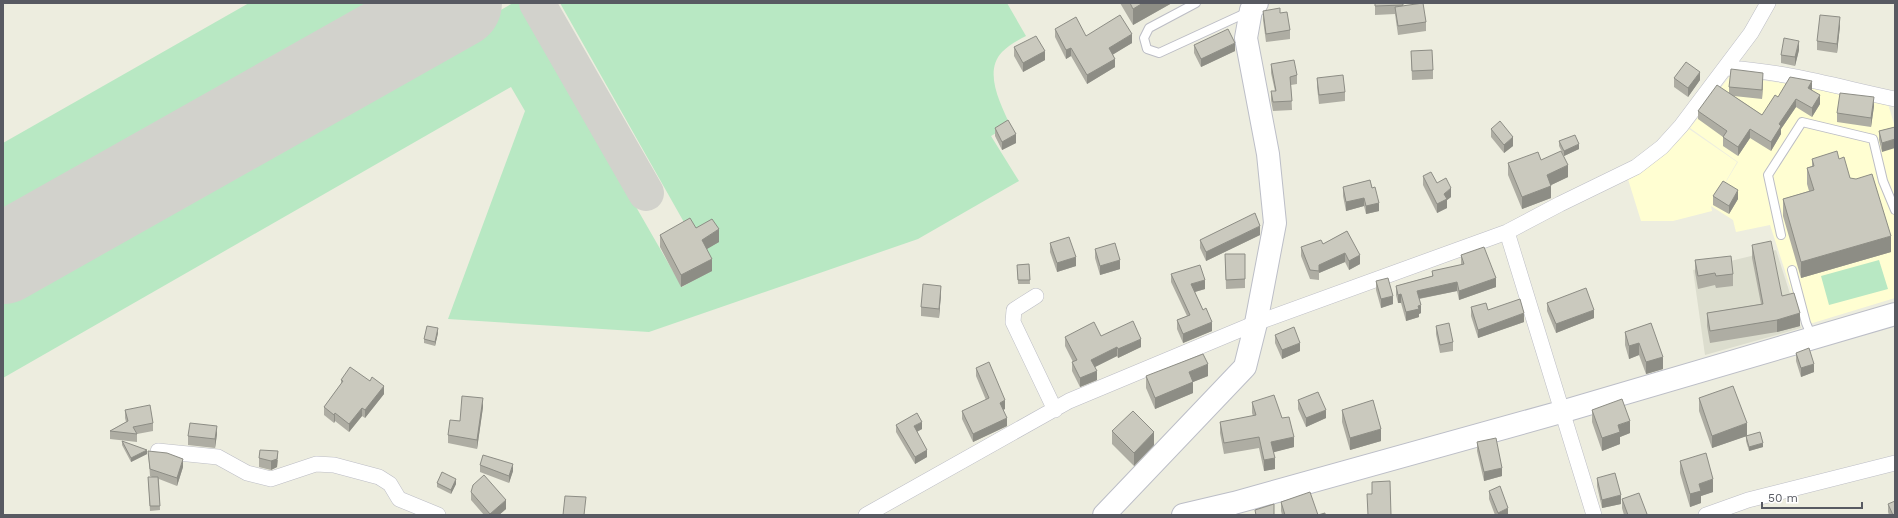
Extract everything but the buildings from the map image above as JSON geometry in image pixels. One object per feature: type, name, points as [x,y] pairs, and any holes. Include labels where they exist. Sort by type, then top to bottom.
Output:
[{"type":"street","points":[[866,515],[1070,402],[1256,323],[1507,232],[1636,167],[1662,147],[1681,126],[1751,33],[1768,3]]},
{"type":"street","points":[[1104,515],[1245,367],[1256,323],[1275,223],[1268,154],[1246,38],[1254,7]]},
{"type":"street","points":[[1726,68],[1755,69],[1783,73],[1895,98]]},
{"type":"street","points":[[1507,232],[1561,412],[1594,515]]},
{"type":"street","points":[[1036,296],[1014,310],[1013,322],[1055,410]]},
{"type":"street","points":[[1183,515],[1234,503],[1561,412],[1812,337],[1895,314]]},
{"type":"street","points":[[158,451],[218,456],[247,473],[271,479],[316,464],[334,465],[379,477],[390,484],[399,499],[438,515]]},
{"type":"street","points":[[1706,515],[1748,500],[1895,463]]},
{"type":"lane","points":[[1196,3],[1149,28],[1144,38],[1147,49],[1159,53],[1254,7]]},
{"type":"lane","points":[[1782,235],[1779,211],[1768,175],[1802,122],[1873,139],[1880,182],[1895,210]]},
{"type":"lane","points":[[1792,270],[1812,337]]},
{"type":"shaded area","points":[[249,3],[395,3],[3,222],[3,143]]},
{"type":"shaded area","points":[[513,3],[519,3],[682,287],[711,270],[560,3],[1007,3],[1026,36],[1008,47],[1002,52],[997,60],[994,69],[996,88],[1010,125],[991,136],[1019,181],[918,239],[649,332],[448,319],[525,111],[511,87],[3,378],[3,294]]},
{"type":"shaded area","points":[[1730,76],[1790,84],[1888,104],[1895,127],[1895,298],[1803,326],[1770,225],[1736,232],[1733,220],[1711,206],[1712,211],[1673,221],[1641,221],[1627,176],[1651,163],[1677,142],[1689,129],[1737,162],[1715,200],[1738,162],[1690,128]]},
{"type":"shaded area","points":[[1776,250],[1801,328],[1705,355],[1693,270]]},
{"type":"shaded area","points":[[1879,260],[1888,289],[1829,305],[1821,276]]},
{"type":"taxiway","points":[[537,3],[646,193]]},
{"type":"runway","points":[[3,259],[457,3]]}]
